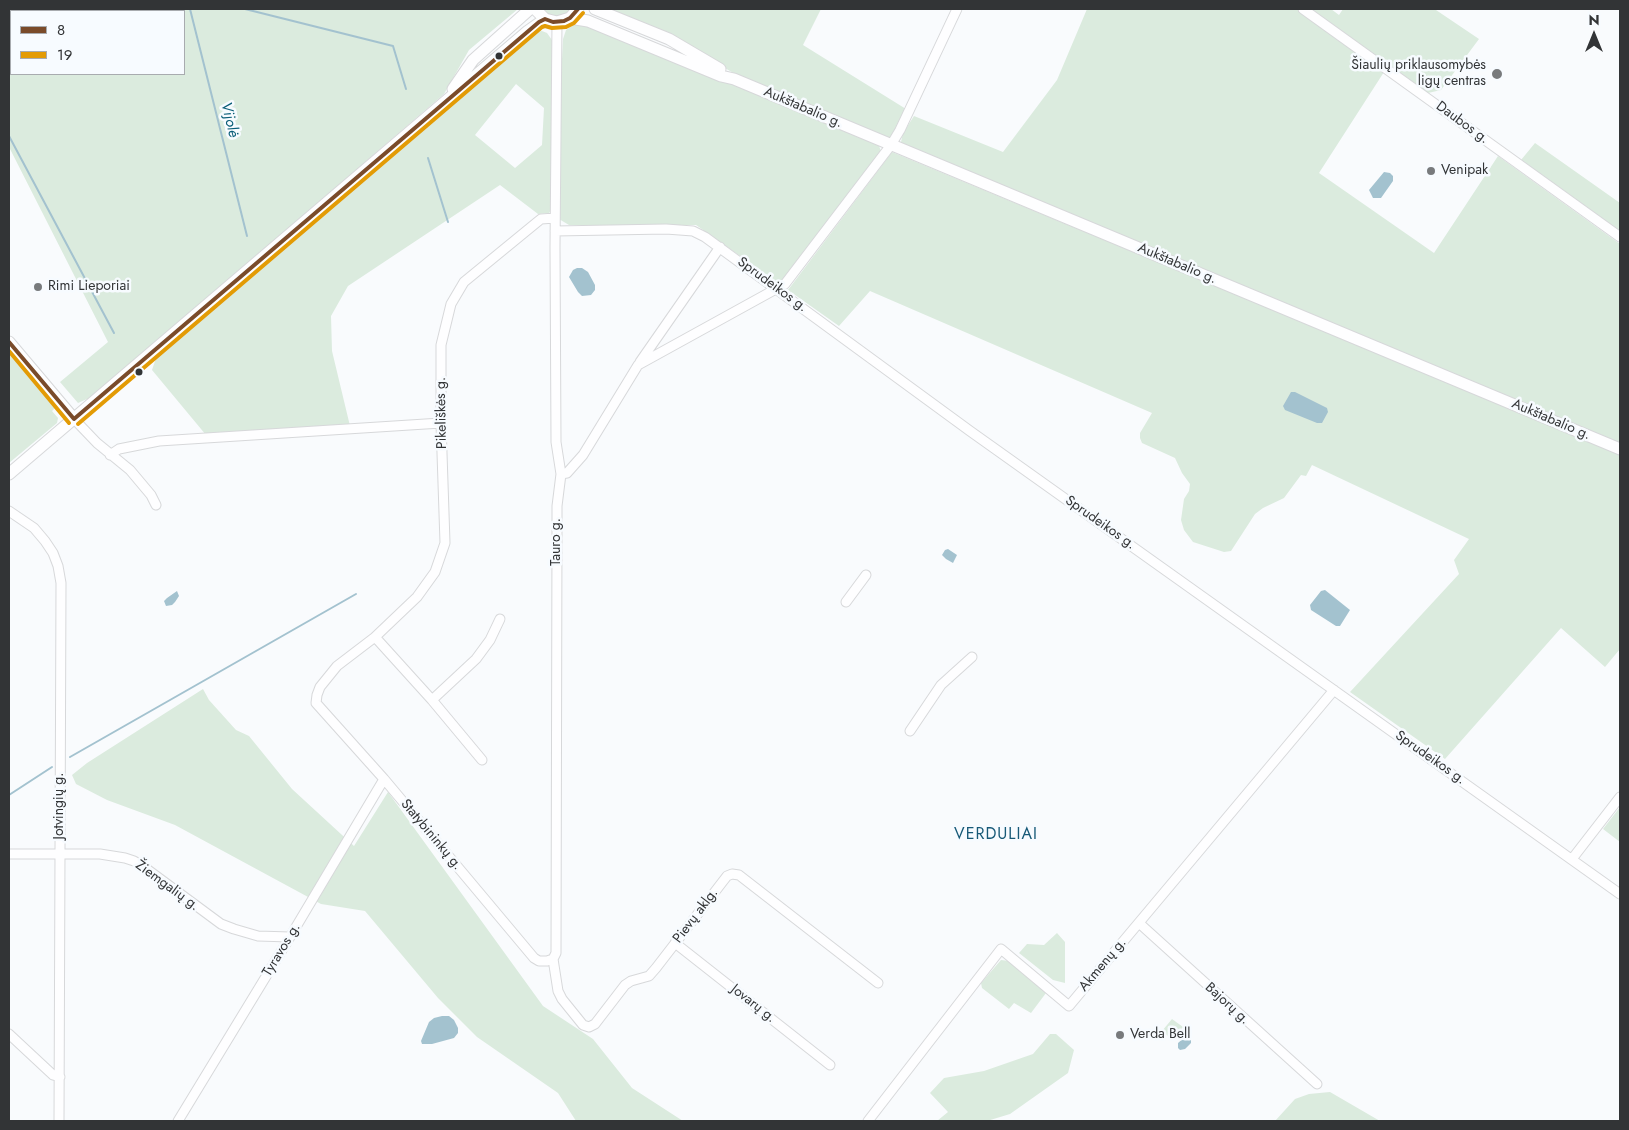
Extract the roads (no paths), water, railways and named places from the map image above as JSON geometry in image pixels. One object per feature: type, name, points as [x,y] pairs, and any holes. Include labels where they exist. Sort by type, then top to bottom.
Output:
[{"type":"main road","points":[[446,101],[473,60],[530,9]]},
{"type":"main road","points":[[535,9],[545,19],[557,22],[570,18],[578,9]]},
{"type":"main road","name":"Aukštabalio g.","points":[[595,9],[669,39],[734,79],[1620,449]]},
{"type":"main road","name":"Aukštabalio g.","points":[[570,18],[588,21],[721,76],[734,79]]},
{"type":"main road","points":[[9,474],[528,30],[545,19]]},
{"type":"main road","points":[[9,342],[74,419]]},
{"type":"street","points":[[638,365],[785,284],[892,145],[957,9]]},
{"type":"street","name":"Daubos g.","points":[[1303,9],[1620,238]]},
{"type":"street","name":"Tauro g.","points":[[550,960],[556,953],[557,522],[560,474],[556,442],[555,218],[557,22]]},
{"type":"street","name":"Pikeliškės g.","points":[[316,703],[316,695],[320,687],[337,666],[375,637],[417,597],[435,572],[445,543],[441,423],[441,345],[451,304],[464,282],[541,219],[555,218]]},
{"type":"street","name":"Sprudeikos g.","points":[[556,231],[666,229],[693,231],[720,247],[978,436],[1620,894]]},
{"type":"street","points":[[560,474],[567,473],[582,455],[638,365],[720,247]]},
{"type":"street","points":[[74,419],[110,455],[130,470],[151,495],[156,505]]},
{"type":"street","points":[[110,455],[120,449],[159,441],[441,423]]},
{"type":"street","name":"Jotvingių g.","points":[[9,511],[34,528],[45,540],[58,566],[61,583],[59,1121]]},
{"type":"street","points":[[846,602],[866,575]]},
{"type":"street","points":[[432,700],[476,659],[490,640],[500,619]]},
{"type":"street","points":[[375,637],[432,700],[482,760]]},
{"type":"street","points":[[910,731],[941,685],[972,657]]},
{"type":"street","name":"Akmenų g.","points":[[868,1121],[1001,949],[1069,1006],[1334,690]]},
{"type":"street","name":"Statybininkų g.","points":[[316,703],[384,779],[534,958],[539,961],[550,960]]},
{"type":"street","name":"Tyravos g.","points":[[178,1121],[384,779]]},
{"type":"street","points":[[1572,859],[1620,797]]},
{"type":"street","name":"Žiemgalių g.","points":[[9,854],[100,854],[134,861],[221,924],[234,930],[258,936],[290,937]]},
{"type":"street","name":"Pievų aklg.","points":[[550,960],[562,999],[583,1025],[589,1027],[595,1024],[625,985],[631,981],[649,976],[727,876],[732,874],[739,875],[878,984]]},
{"type":"street","name":"Bajorų g.","points":[[1139,923],[1317,1084]]},
{"type":"street","name":"Jovarų g.","points":[[675,943],[830,1065]]},
{"type":"street","points":[[9,1034],[53,1075],[60,1077]]},
{"type":"water","points":[[1384,172],[1390,173],[1393,176],[1393,181],[1381,198],[1373,198],[1369,190]]},
{"type":"water","points":[[582,268],[588,272],[595,285],[595,290],[591,295],[582,296],[569,277],[573,270]]},
{"type":"water","points":[[1291,392],[1295,392],[1327,408],[1328,412],[1322,423],[1317,423],[1285,410],[1283,406]]},
{"type":"water","points":[[948,549],[957,555],[953,563],[942,555]]},
{"type":"water","points":[[1325,590],[1350,610],[1340,626],[1336,626],[1311,610],[1310,605],[1321,591]]},
{"type":"water","points":[[177,591],[179,596],[175,602],[172,605],[166,606],[164,601]]},
{"type":"water","points":[[449,1016],[454,1020],[458,1033],[454,1038],[432,1044],[422,1044],[421,1041],[429,1022],[434,1018]]},
{"type":"water","points":[[1185,1037],[1191,1039],[1191,1043],[1185,1049],[1180,1050],[1178,1043]]},
{"type":"waterway","name":"Vijolė","points":[[190,9],[247,236]]},
{"type":"waterway","points":[[245,9],[393,46],[406,89]]},
{"type":"waterway","points":[[9,136],[114,333]]},
{"type":"waterway","points":[[428,158],[448,222]]},
{"type":"waterway","points":[[70,757],[356,594]]},
{"type":"waterway","points":[[9,795],[52,767]]},
{"type":"place","name":"Šiaulių priklausomybės ligų centras","points":[[1497,74]]},
{"type":"place","name":"Venipak","points":[[1431,171]]},
{"type":"place","name":"Rimi Lieporiai","points":[[38,287]]},
{"type":"place","name":"Verda Bell","points":[[1120,1035]]},
{"type":"district","name":"VERDULIAI","points":[[996,835]]}]
